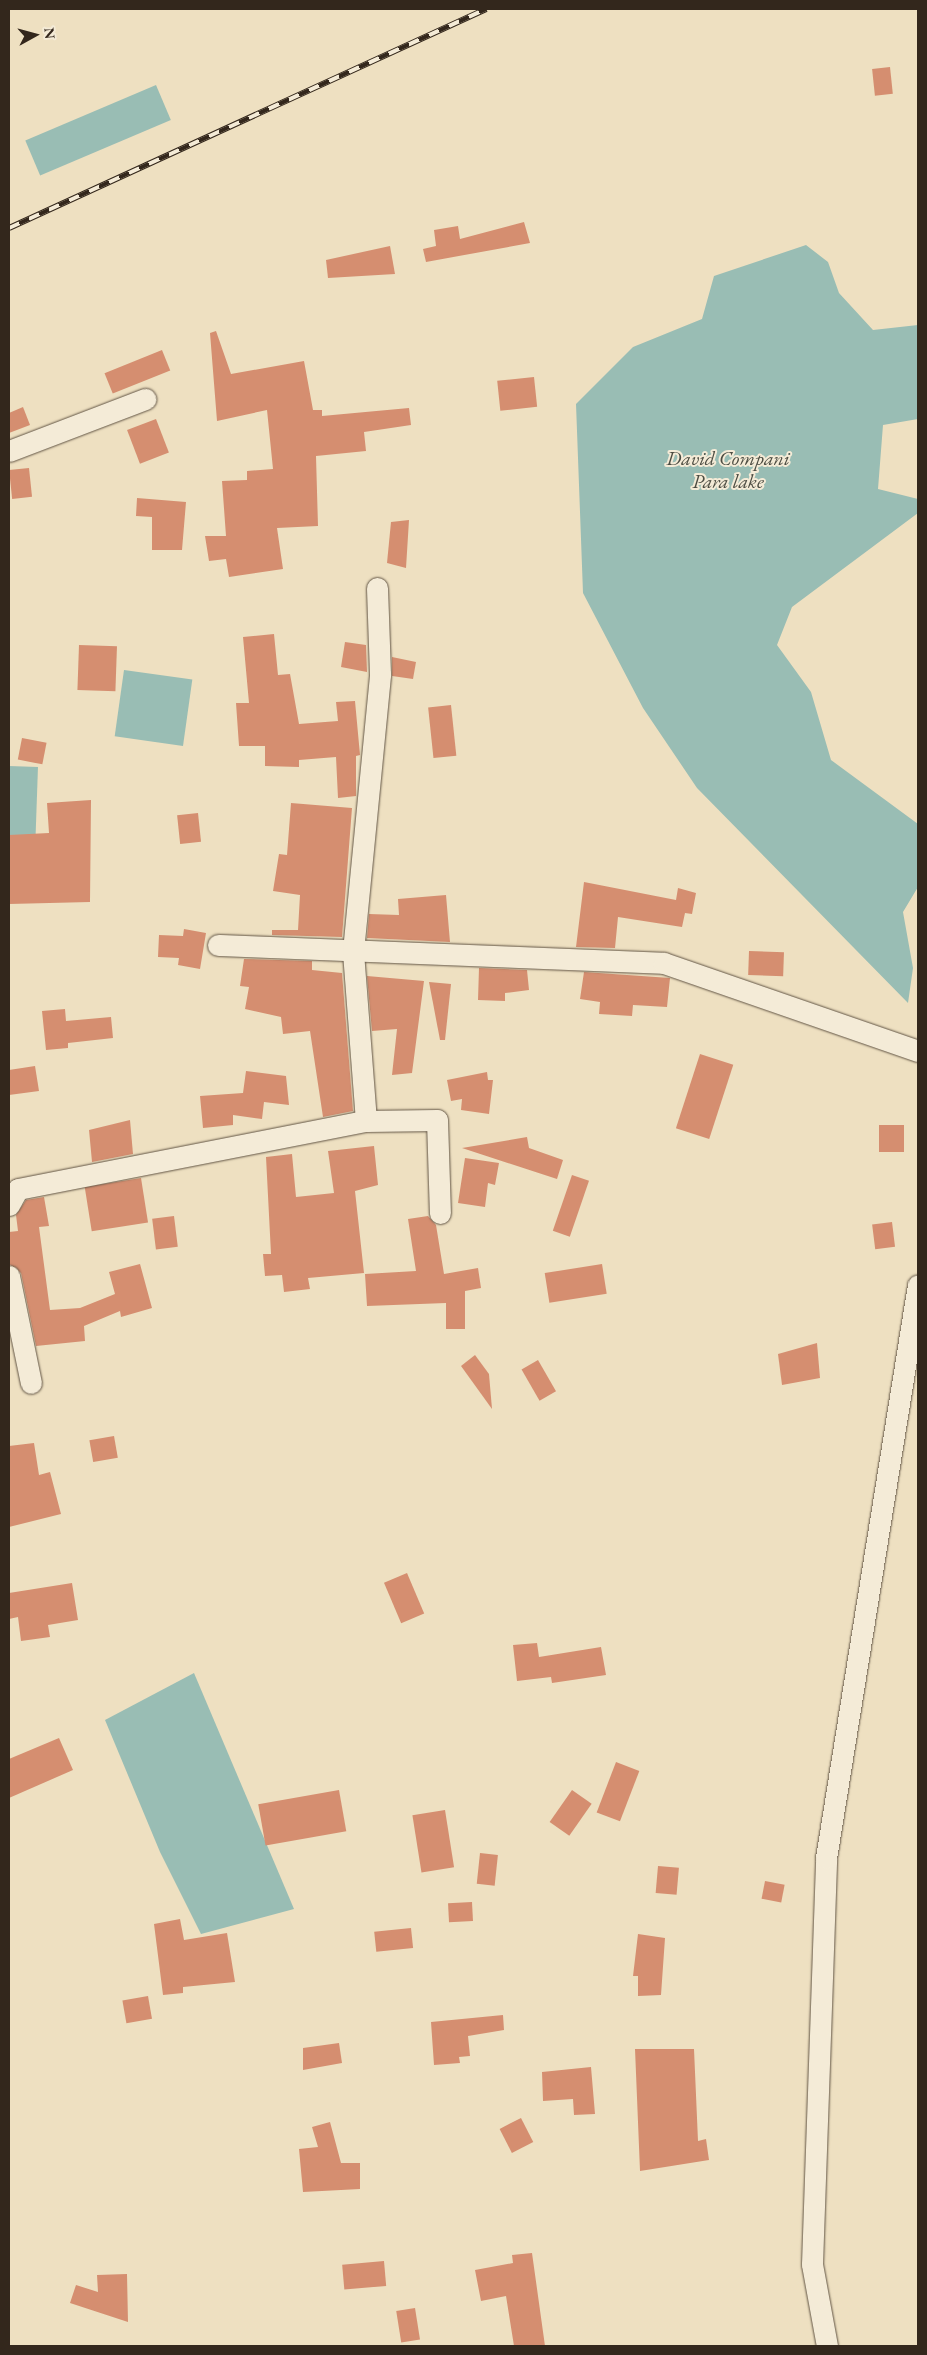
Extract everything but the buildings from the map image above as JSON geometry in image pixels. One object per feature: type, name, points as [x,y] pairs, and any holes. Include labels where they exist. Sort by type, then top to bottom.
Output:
[{"type":"street","points":[[9,451],[145,399]]},
{"type":"street","points":[[366,1120],[353,951],[380,674],[377,588]]},
{"type":"street","points":[[218,944],[664,963],[918,1051]]},
{"type":"street","points":[[9,1205],[18,1189],[366,1120],[437,1120],[440,1213]]},
{"type":"street","points":[[9,1276],[31,1383]]},
{"type":"street","points":[[827,2346],[812,2264],[826,1858],[918,1285]]},
{"type":"water","points":[[156,85],[171,120],[40,175],[25,140]]},
{"type":"water","name":"David Compani Para lake","points":[[806,245],[828,262],[839,293],[873,330],[918,325],[918,419],[883,425],[878,489],[918,499],[918,513],[792,607],[777,645],[811,692],[831,760],[918,824],[918,887],[903,912],[913,968],[908,1003],[697,788],[643,708],[583,593],[576,404],[633,347],[702,319],[714,276]]},
{"type":"water","points":[[124,670],[192,680],[183,746],[115,736]]},
{"type":"water","points":[[9,766],[38,767],[36,836],[9,835]]},
{"type":"water","points":[[194,1673],[294,1909],[201,1934],[160,1852],[105,1720]]},
{"type":"railway","points":[[9,228],[486,9]]}]
